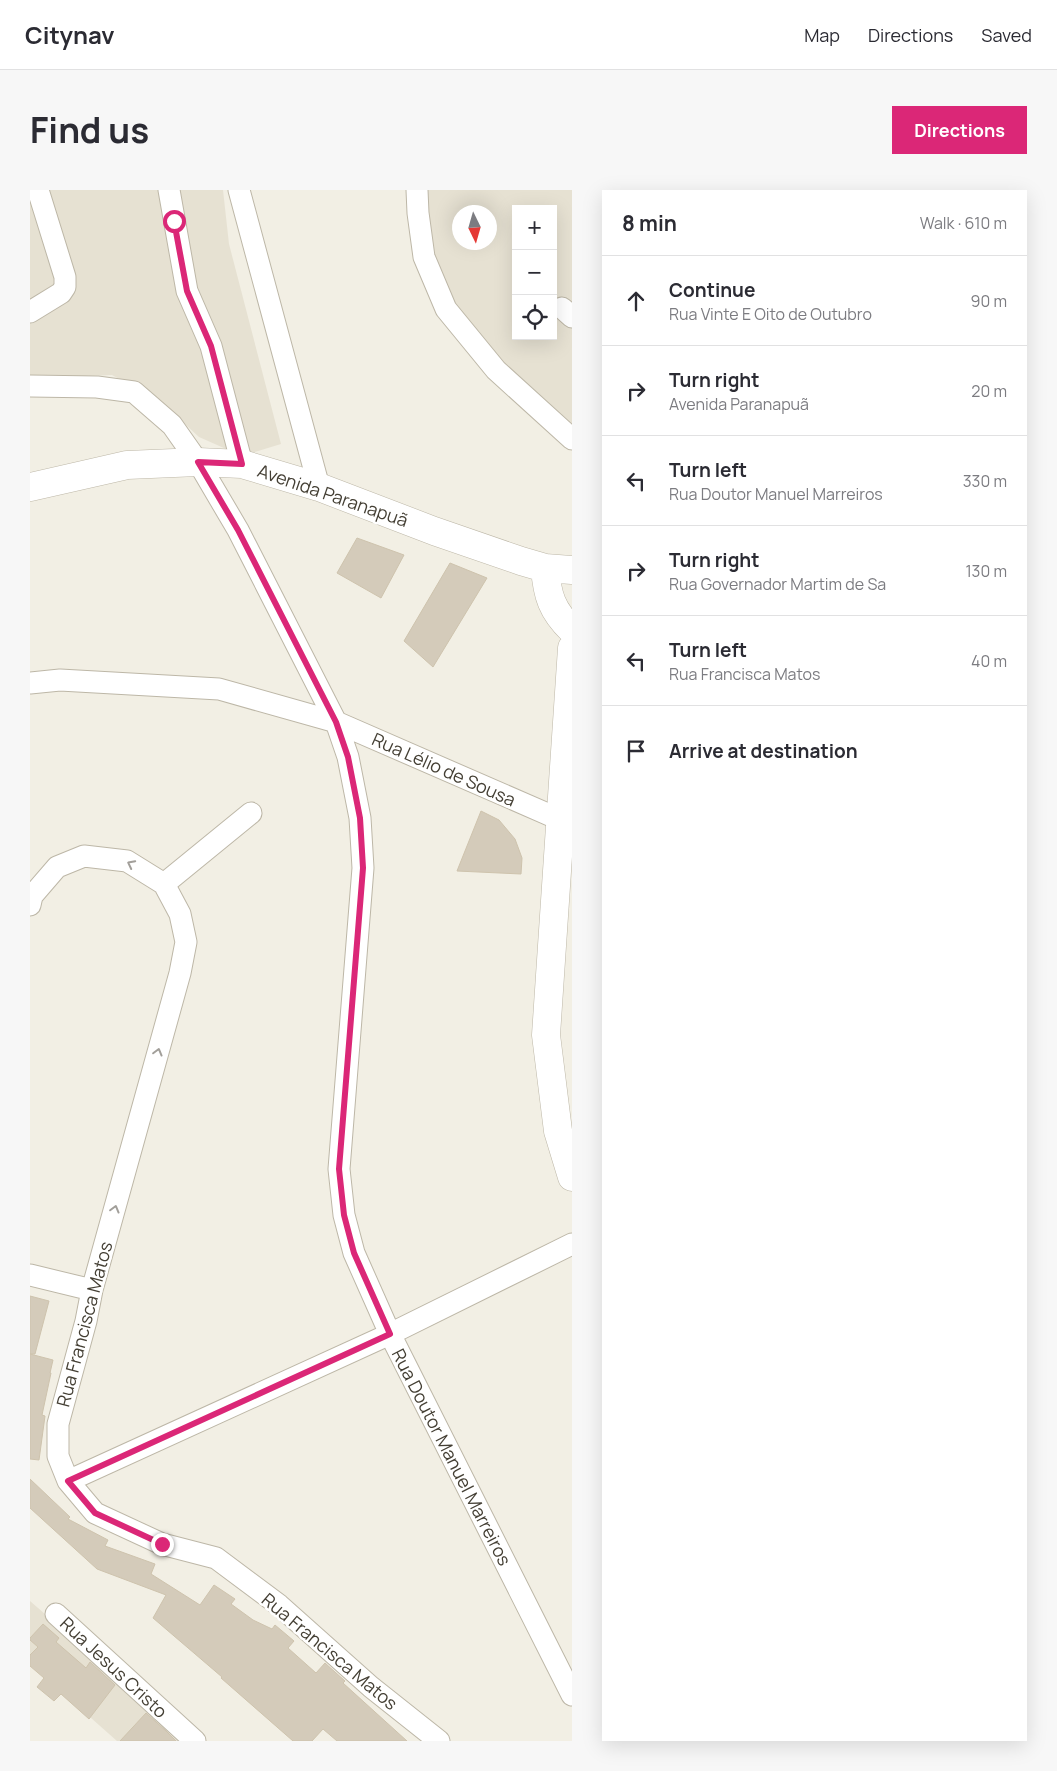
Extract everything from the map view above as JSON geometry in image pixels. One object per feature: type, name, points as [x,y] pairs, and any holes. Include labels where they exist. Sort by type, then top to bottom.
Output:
[{"type":"street","points":[[30,312],[61,293],[65,287],[65,277],[38,190]]},
{"type":"street","points":[[169,190],[187,291],[211,346],[242,464]]},
{"type":"street","points":[[239,190],[319,487]]},
{"type":"street","points":[[417,190],[424,257],[446,309],[496,370],[572,439]]},
{"type":"street","name":"Rua Doutor Manuel Marreiros","points":[[30,386],[97,388],[134,392],[172,425],[198,462],[238,530],[336,722],[348,757],[360,818],[363,868],[339,1169],[344,1215],[354,1253],[390,1334],[572,1695]]},
{"type":"street","name":"Avenida Paranapuã","points":[[30,487],[128,465],[198,462],[242,464],[319,487],[434,531],[521,561],[545,568],[572,570]]},
{"type":"street","points":[[545,568],[546,584],[556,614],[572,630]]},
{"type":"street","points":[[572,648],[561,820],[562,939],[546,1035],[558,1131],[572,1176]]},
{"type":"street","name":"Rua Lélio de Sousa","points":[[30,683],[60,680],[219,689],[336,722],[561,820]]},
{"type":"street","points":[[30,905],[32,896],[57,867],[84,856],[127,861],[164,884],[251,813]]},
{"type":"street","name":"Rua Francisca Matos","points":[[164,884],[180,914],[186,942],[180,973],[92,1290],[86,1321],[58,1424],[58,1456],[68,1481],[95,1513],[162,1544],[216,1558],[279,1605],[371,1688],[439,1741]]},
{"type":"street","points":[[68,1481],[390,1334],[572,1244]]},
{"type":"street","points":[[30,1275],[92,1290]]},
{"type":"street","name":"Rua Jesus Cristo","points":[[56,1614],[195,1741]]},
{"type":"shaded area","points":[[30,190],[223,190],[229,244],[281,444],[242,456],[199,437],[160,401],[112,375],[30,378]]},
{"type":"shaded area","points":[[423,190],[572,190],[572,428],[470,333],[427,258]]},
{"type":"shaded area","points":[[30,1601],[191,1741],[117,1741],[30,1664]]},
{"type":"building","points":[[357,538],[404,555],[381,598],[337,573]]},
{"type":"building","points":[[450,563],[487,578],[433,667],[404,641]]},
{"type":"building","points":[[481,811],[499,820],[515,839],[522,858],[521,874],[457,871]]},
{"type":"building","points":[[30,1296],[49,1301],[35,1354],[30,1354]]},
{"type":"building","points":[[30,1354],[53,1360],[42,1415],[45,1416],[39,1460],[30,1459]]},
{"type":"building","points":[[30,1479],[70,1517],[68,1519],[108,1540],[105,1546],[155,1564],[151,1574],[200,1605],[214,1585],[235,1599],[231,1604],[253,1620],[272,1629],[275,1625],[294,1641],[288,1648],[316,1673],[325,1663],[345,1681],[343,1683],[407,1741],[337,1741],[323,1729],[312,1741],[293,1741],[153,1618],[166,1595],[97,1569],[30,1508]]},
{"type":"building","points":[[43,1624],[59,1638],[56,1642],[86,1668],[90,1662],[115,1685],[89,1719],[61,1694],[54,1701],[37,1687],[44,1678],[30,1666],[30,1655],[38,1647],[30,1638]]},
{"type":"building","points":[[146,1713],[166,1731],[176,1741],[120,1741]]},
{"type":"route","points":[[162,1544],[95,1513],[68,1481],[390,1334],[354,1253],[344,1215],[339,1169],[363,868],[360,818],[348,757],[336,722],[238,530],[198,462],[242,464],[211,346],[187,291],[174,221]]}]
